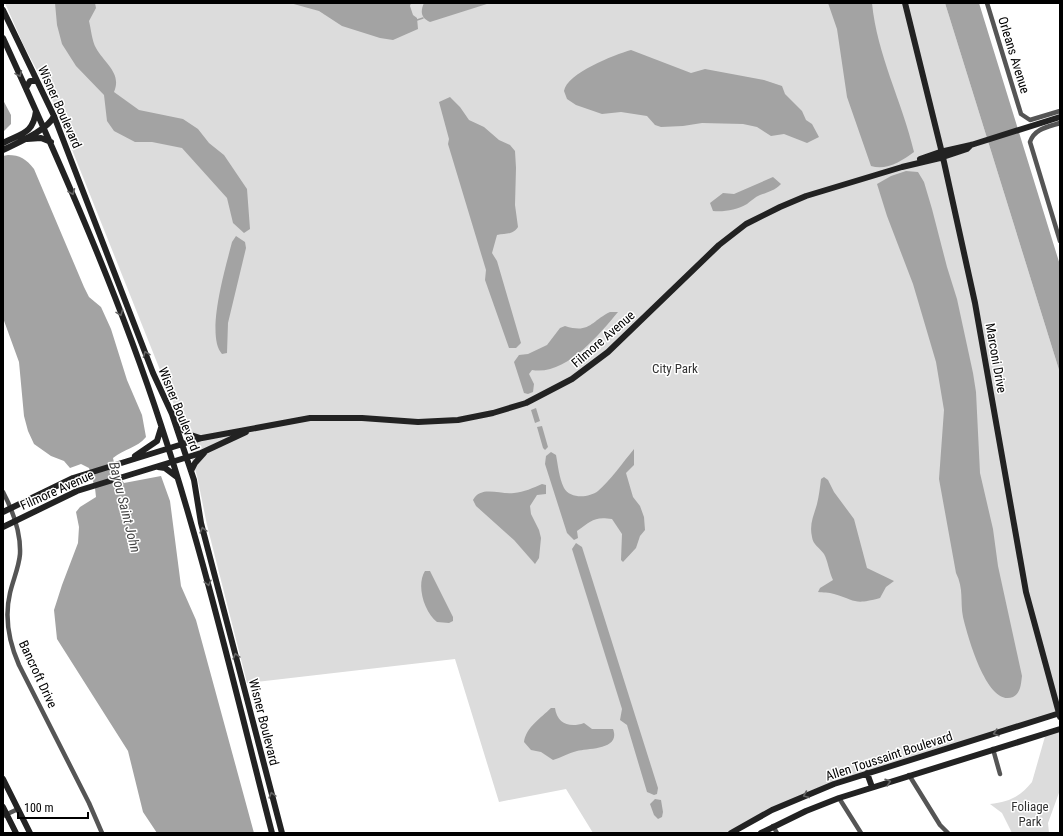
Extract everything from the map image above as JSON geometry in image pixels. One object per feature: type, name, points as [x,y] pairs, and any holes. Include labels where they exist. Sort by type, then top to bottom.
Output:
[{"type":"street","name":"Marconi Drive","points":[[905,3],[942,154],[975,303],[1026,592],[1060,715]]},
{"type":"street","name":"Orleans Avenue","points":[[987,3],[1021,114],[1030,120],[1060,111]]},
{"type":"street","name":"Wisner Boulevard","points":[[3,10],[54,116],[153,373],[177,425],[191,471],[201,523],[282,833]]},
{"type":"street","name":"Wisner Boulevard","points":[[3,38],[51,143],[119,310],[162,426],[204,567],[272,833]]},
{"type":"street","points":[[26,88],[30,81],[37,81]]},
{"type":"street","points":[[3,143],[26,132],[34,124],[36,111]]},
{"type":"street","points":[[24,140],[44,128],[54,116]]},
{"type":"street","name":"Filmore Avenue","points":[[3,512],[61,483],[90,472],[202,438],[282,422],[326,417],[418,422],[458,420],[493,413],[526,403],[554,390],[596,362],[719,245],[746,224],[806,196],[1060,117]]},
{"type":"street","points":[[1060,123],[1041,129],[1032,135],[1030,142],[1060,241]]},
{"type":"street","points":[[3,150],[32,137],[41,138],[51,143]]},
{"type":"street","points":[[177,425],[188,434],[202,438]]},
{"type":"street","points":[[126,461],[157,441],[162,426]]},
{"type":"street","name":"Filmore Avenue","points":[[3,527],[59,498],[93,485],[173,462],[257,428]]},
{"type":"street","points":[[191,471],[199,458],[208,449]]},
{"type":"street","points":[[156,466],[165,468],[178,477]]},
{"type":"street","name":"Bancroft Drive","points":[[3,492],[11,508],[19,534],[20,554],[8,604],[7,620],[10,642],[89,803],[102,833]]},
{"type":"street","name":"Allen Toussaint Boulevard","points":[[734,832],[772,810],[866,773],[1060,715]]},
{"type":"street","points":[[1018,727],[1022,740]]},
{"type":"street","name":"Allen Toussaint Boulevard","points":[[761,833],[773,826],[839,798],[872,786],[1060,729]]},
{"type":"street","points":[[993,749],[1000,774]]},
{"type":"street","points":[[866,773],[872,786]]},
{"type":"street","points":[[910,775],[940,825],[948,833]]},
{"type":"street","points":[[3,780],[30,833]]},
{"type":"street","points":[[839,798],[861,833]]},
{"type":"street","points":[[3,807],[5,815],[16,833]]},
{"type":"street","points":[[5,815],[18,809]]},
{"type":"street","points":[[773,826],[777,833]]},
{"type":"green space","name":"City Park","points":[[5,3],[945,3],[1060,373],[1060,713],[805,795],[731,833],[593,833],[566,789],[499,802],[455,659],[247,683],[207,525],[197,476],[182,425],[51,97],[23,44]]},
{"type":"green space","name":"Foliage Park","points":[[1060,729],[1060,790],[1048,823],[1049,833],[1012,833],[1002,813],[990,804],[1003,802],[1014,798],[1028,787],[1032,782],[1046,733]]},
{"type":"water","points":[[55,3],[95,3],[96,8],[89,21],[96,48],[111,69],[116,79],[114,92],[139,110],[183,119],[198,129],[209,143],[224,155],[247,189],[250,229],[244,233],[233,223],[227,198],[182,148],[152,142],[135,142],[114,131],[107,121],[104,95],[76,66],[62,44],[57,25]]},
{"type":"water","points":[[290,3],[411,3],[410,6],[413,15],[417,18],[418,29],[393,40],[380,38],[342,26],[319,11]]},
{"type":"water","points":[[424,3],[490,3],[430,22],[423,17],[422,14]]},
{"type":"water","points":[[828,3],[872,3],[884,60],[914,152],[894,164],[882,167],[871,166],[847,97],[837,29]]},
{"type":"water","points":[[945,3],[979,3],[1060,265],[1060,373]]},
{"type":"water","points":[[631,50],[691,73],[705,69],[764,80],[782,86],[785,94],[802,111],[806,120],[812,124],[819,137],[807,143],[784,134],[771,136],[757,127],[743,124],[702,123],[661,127],[655,125],[647,116],[621,112],[602,114],[576,105],[567,99],[564,91],[567,84],[582,71],[603,60]]},
{"type":"water","points":[[450,97],[460,107],[469,120],[484,127],[499,140],[510,145],[515,151],[515,205],[518,227],[512,233],[497,235],[492,253],[497,261],[521,343],[516,348],[509,348],[485,280],[486,270],[448,144],[449,139],[439,102]]},
{"type":"water","points":[[3,100],[11,115],[11,124],[3,132]]},
{"type":"water","name":"Bayou Saint John","points":[[8,155],[22,158],[34,169],[84,287],[89,297],[101,307],[111,329],[127,380],[142,415],[146,437],[139,444],[113,458],[116,472],[124,483],[161,476],[170,501],[181,586],[196,620],[254,833],[157,833],[143,812],[128,751],[57,639],[54,610],[78,543],[79,527],[76,512],[80,507],[96,497],[89,468],[81,464],[70,468],[64,461],[51,456],[34,444],[28,431],[24,416],[19,362],[3,318],[3,156]]},
{"type":"water","points":[[906,171],[918,172],[924,182],[957,299],[973,373],[976,392],[980,473],[993,529],[998,566],[1022,676],[1018,693],[1013,697],[1004,697],[995,692],[987,681],[974,653],[963,617],[960,584],[956,573],[939,479],[944,410],[936,362],[913,284],[887,216],[877,184],[891,176]]},
{"type":"water","points":[[773,177],[781,184],[773,190],[758,196],[739,208],[726,211],[713,211],[710,203],[723,193],[734,194]]},
{"type":"water","points":[[236,236],[245,242],[246,248],[228,323],[227,353],[222,354],[217,345],[216,332],[218,300],[232,242]]},
{"type":"water","points":[[610,312],[618,312],[591,342],[568,361],[557,367],[544,370],[532,370],[529,374],[534,384],[533,392],[528,394],[524,393],[514,362],[519,355],[528,354],[547,345],[560,328],[565,326],[573,328],[585,327]]},
{"type":"water","points":[[536,408],[540,421],[535,423],[531,410]]},
{"type":"water","points":[[542,426],[548,447],[545,450],[543,448],[537,427]]},
{"type":"water","points":[[634,449],[634,465],[626,473],[633,497],[640,506],[644,517],[645,530],[640,536],[636,548],[623,562],[621,560],[622,534],[612,519],[601,518],[589,522],[577,531],[578,538],[574,540],[567,533],[545,464],[546,456],[551,452],[556,455],[564,488],[567,492],[575,496],[585,496],[598,491],[612,477]]},
{"type":"water","points":[[824,477],[828,480],[834,492],[854,519],[867,568],[894,581],[886,587],[880,598],[860,602],[832,593],[818,592],[820,588],[833,580],[825,557],[814,542],[811,532],[811,524],[818,501],[821,479]]},
{"type":"water","points":[[542,484],[546,485],[546,494],[537,495],[530,506],[531,514],[539,530],[541,538],[539,558],[535,564],[514,540],[476,506],[473,500],[476,495],[481,493],[518,492],[528,490]]},
{"type":"water","points":[[576,543],[582,547],[658,788],[657,794],[654,795],[647,792],[627,725],[620,720],[622,709],[572,549]]},
{"type":"water","points":[[425,571],[430,571],[453,617],[453,621],[449,623],[437,622],[428,612],[421,591],[422,577]]},
{"type":"water","points":[[551,708],[555,708],[558,718],[569,725],[584,723],[592,729],[613,729],[614,736],[612,741],[602,747],[574,752],[553,760],[541,752],[531,750],[524,742],[525,737],[534,723]]},
{"type":"water","points":[[655,799],[661,800],[663,812],[662,817],[658,819],[654,815],[650,804]]},
{"type":"waterway","points":[[417,20],[423,18]]}]
